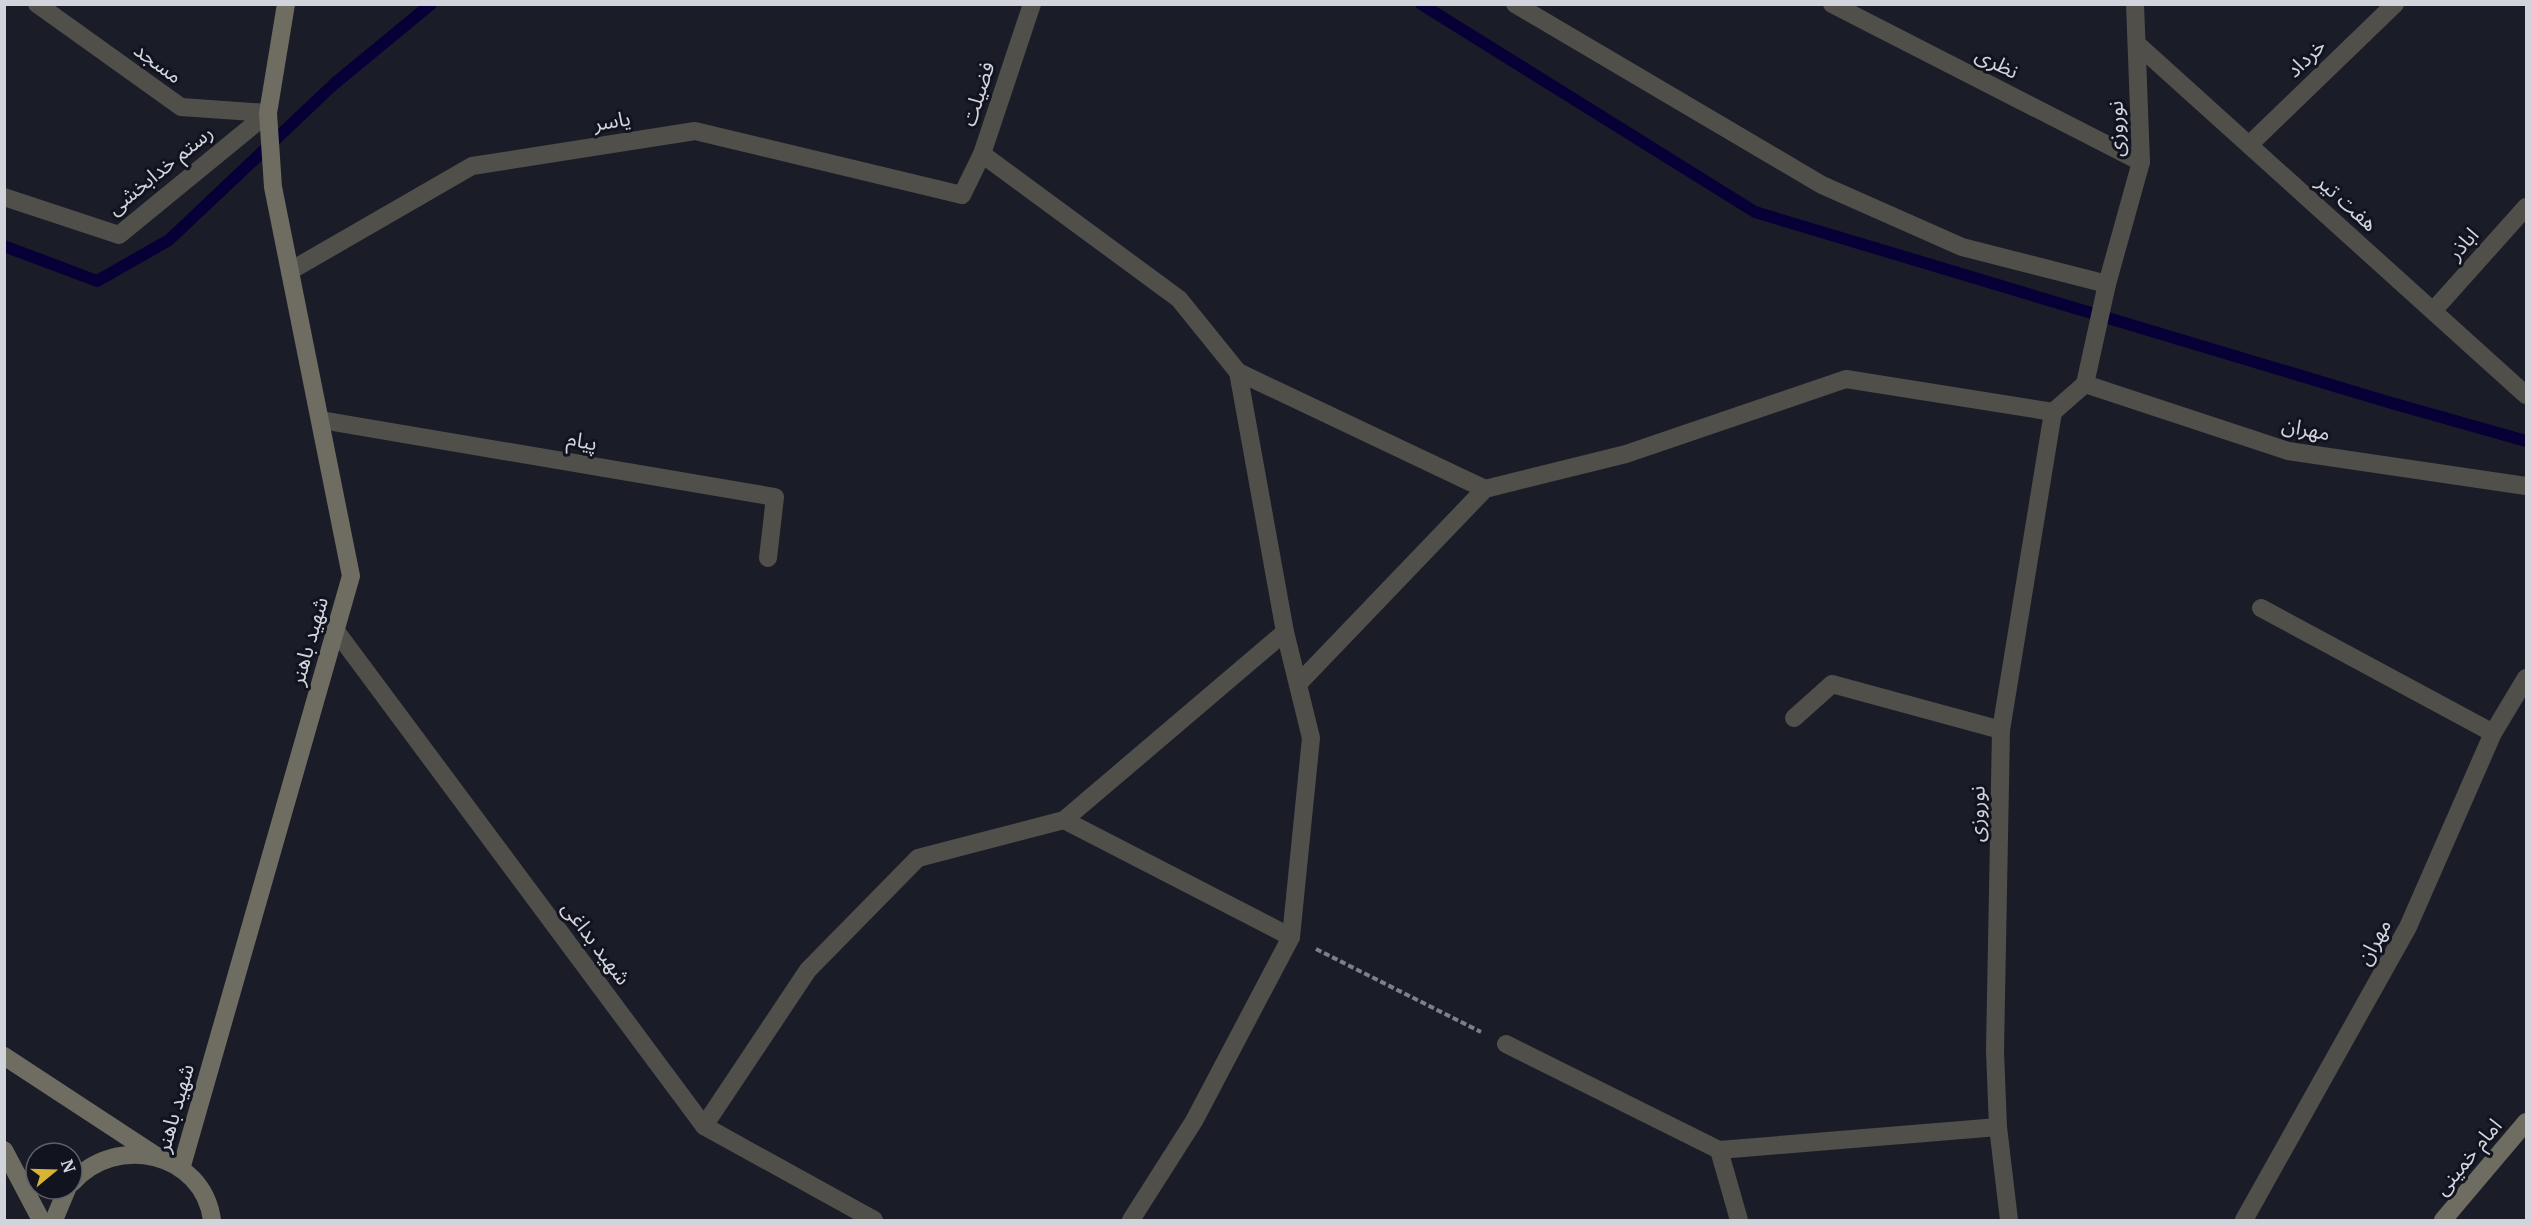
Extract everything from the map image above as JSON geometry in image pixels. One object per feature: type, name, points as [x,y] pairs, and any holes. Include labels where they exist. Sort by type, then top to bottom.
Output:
[{"type":"street","name":"مسجد","points":[[37,4],[181,107],[268,114]]},
{"type":"street","name":"شهید باهنر","points":[[181,1169],[351,576],[273,187],[268,114],[286,4]]},
{"type":"street","name":"فضیلت","points":[[962,195],[982,154],[1032,4]]},
{"type":"street","points":[[1515,4],[1822,185],[1962,247],[2107,284]]},
{"type":"street","name":"نظری","points":[[1832,4],[2141,162]]},
{"type":"street","name":"نوروزی","points":[[2085,384],[2107,284],[2141,162],[2135,4]]},
{"type":"street","name":"خرداد","points":[[2249,145],[2395,4]]},
{"type":"street","name":"هفت تیر","points":[[2136,44],[2526,395]]},
{"type":"street","name":"رستم خدابخشی","points":[[4,197],[119,235],[268,114]]},
{"type":"street","name":"یاسر","points":[[290,271],[472,166],[695,131],[962,195]]},
{"type":"street","points":[[982,154],[1179,299],[1238,372],[1485,489]]},
{"type":"street","name":"اباذر","points":[[2433,311],[2526,207]]},
{"type":"street","points":[[1131,1221],[1194,1121],[1291,937],[1311,738],[1285,632],[1238,372]]},
{"type":"street","points":[[1298,684],[1485,489],[1626,454],[1846,379],[2053,412],[2085,384]]},
{"type":"street","name":"مهران","points":[[2085,384],[2288,451],[2526,486]]},
{"type":"street","name":"نوروزی","points":[[2009,1221],[1998,1127],[1995,1051],[2001,730],[2053,412]]},
{"type":"street","name":"پیام","points":[[321,420],[775,497],[768,558]]},
{"type":"street","points":[[2261,608],[2493,733]]},
{"type":"street","name":"شهید بداغی","points":[[336,631],[704,1126],[874,1221]]},
{"type":"street","points":[[704,1126],[808,970],[918,858],[1064,820],[1285,632]]},
{"type":"street","name":"مهران","points":[[2244,1221],[2408,927],[2493,733],[2526,678]]},
{"type":"street","points":[[1794,718],[1832,684],[2001,730]]},
{"type":"street","points":[[1064,820],[1291,937]]},
{"type":"street","points":[[1506,1044],[1719,1150],[1998,1127]]},
{"type":"street","points":[[4,1056],[158,1157],[181,1169],[198,1187],[211,1216],[228,1221]]},
{"type":"street","name":"امام خمینی","points":[[2443,1221],[2526,1122]]},
{"type":"street","points":[[4,1150],[41,1221]]},
{"type":"street","points":[[1719,1150],[1739,1221]]},
{"type":"street","points":[[84,1170],[106,1158],[131,1154],[158,1157]]},
{"type":"street","points":[[54,1221],[62,1201]]},
{"type":"path","points":[[1291,937],[1506,1044]]},
{"type":"waterway","points":[[4,246],[97,281],[169,240],[334,84],[431,4]]},
{"type":"waterway","points":[[1421,4],[1755,212],[2388,402],[2526,441]]}]
